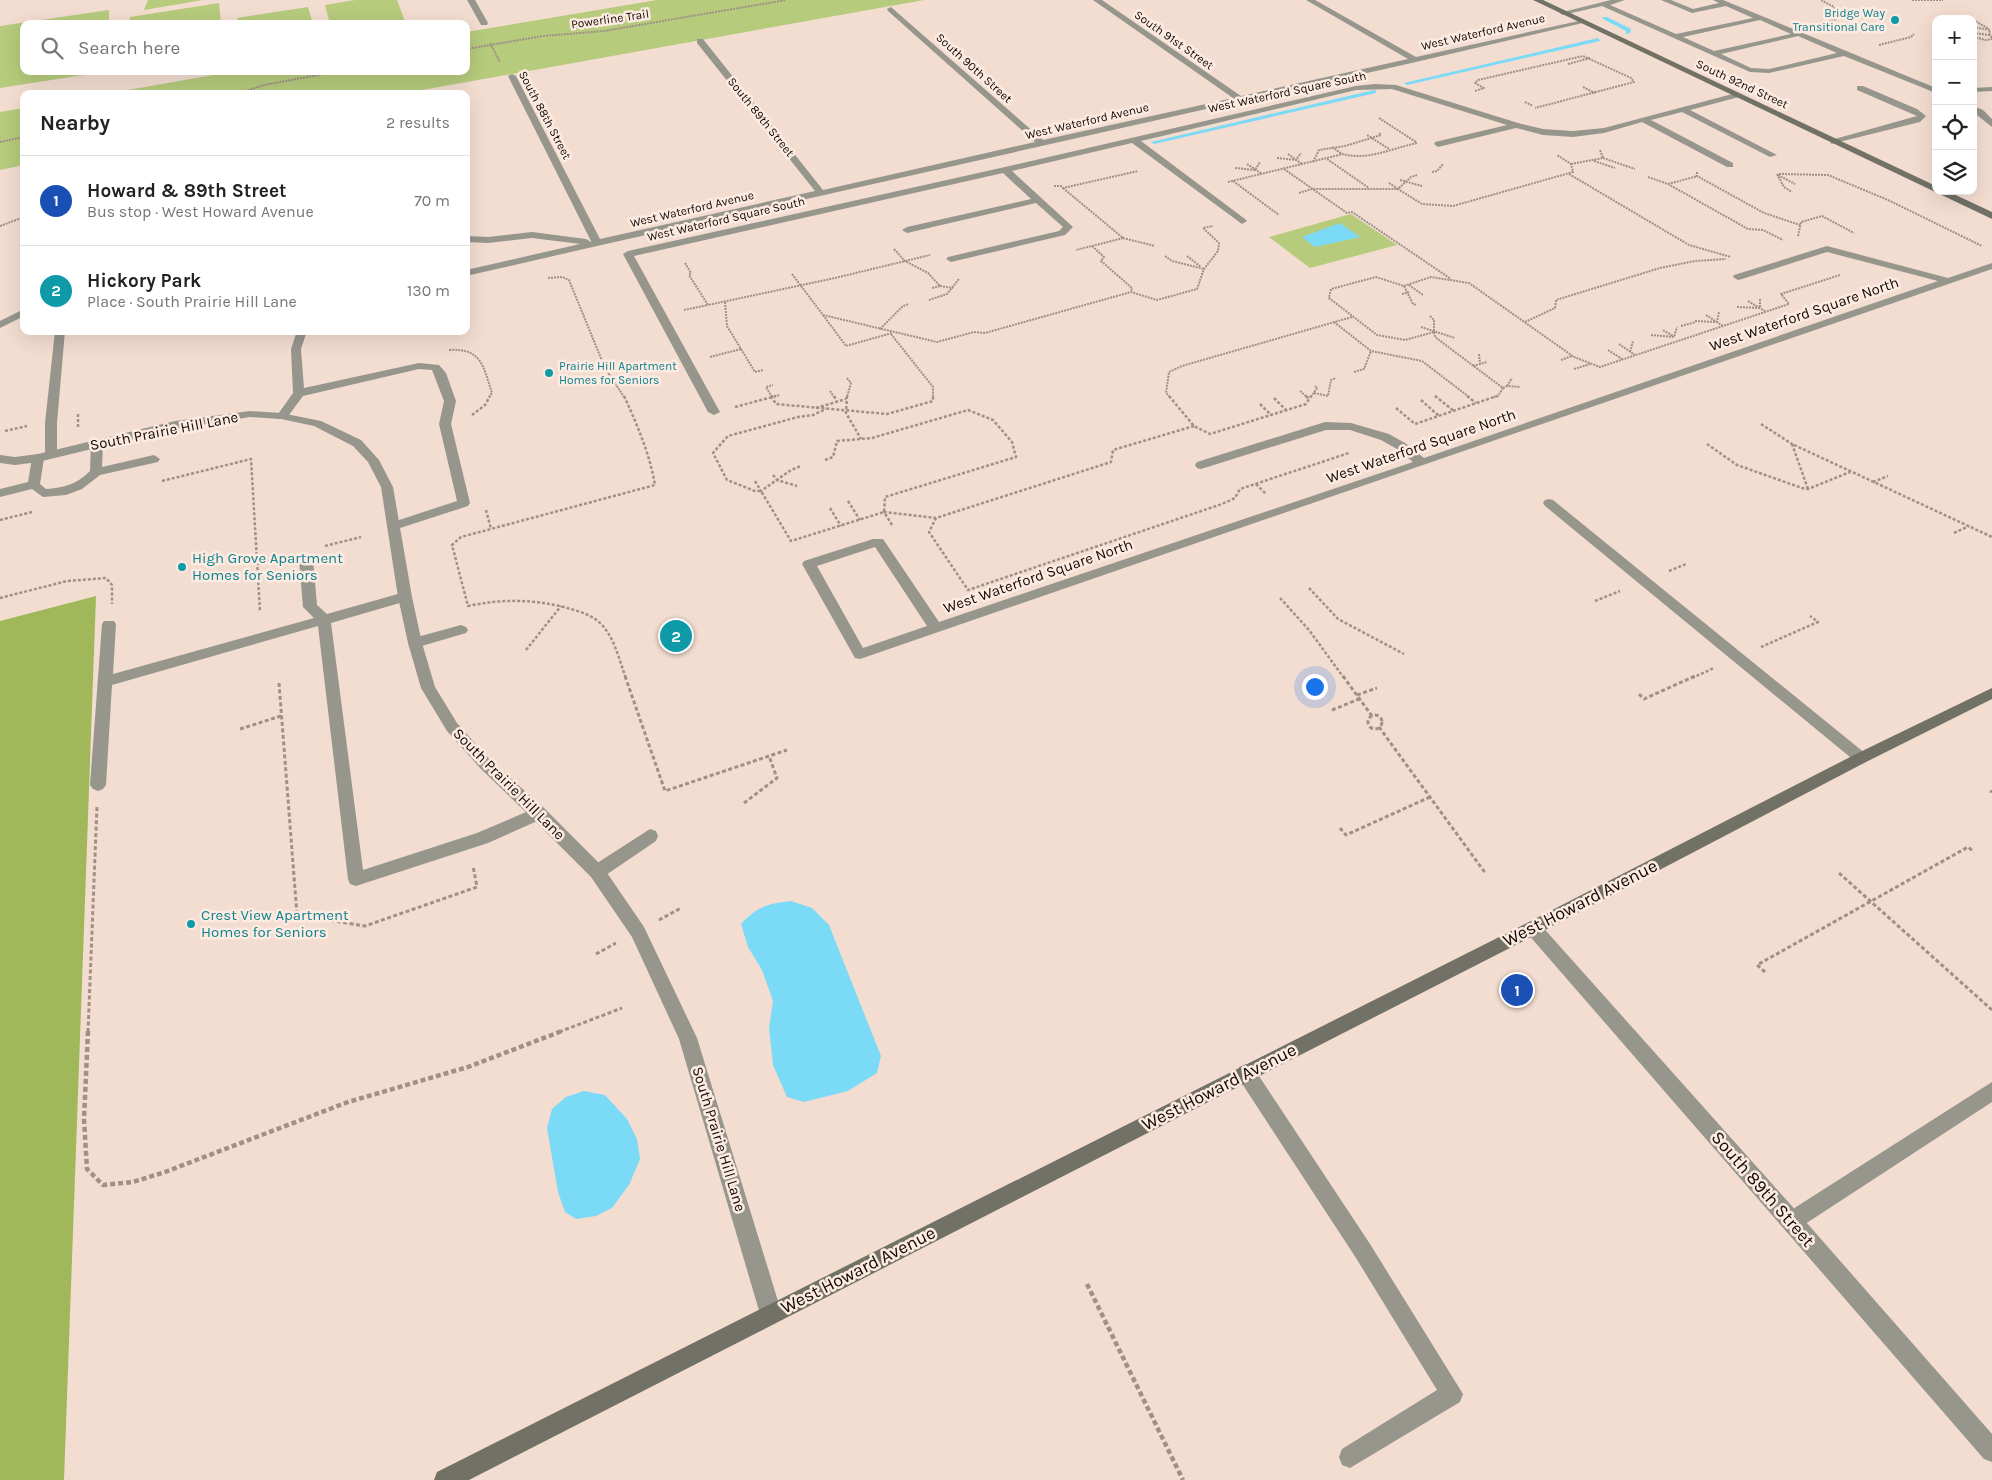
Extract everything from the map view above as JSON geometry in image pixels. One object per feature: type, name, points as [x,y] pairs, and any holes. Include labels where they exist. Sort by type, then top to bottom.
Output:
[{"type":"street","points":[[471,0],[484,24]]},
{"type":"street","name":"South 91st Street","points":[[1096,0],[1240,100]]},
{"type":"street","points":[[1310,0],[1416,60]]},
{"type":"street","name":"South 92nd Street","points":[[1537,0],[1932,189]]},
{"type":"street","points":[[1563,13],[1621,0]]},
{"type":"street","points":[[1665,0],[1692,11],[1727,4]]},
{"type":"street","points":[[1717,0],[1932,89]]},
{"type":"street","points":[[1602,4],[1742,68],[1760,72],[1845,53]]},
{"type":"street","name":"South 90th Street","points":[[890,9],[1042,144]]},
{"type":"street","points":[[1675,37],[1761,18]]},
{"type":"street","name":"West Waterford Avenue","points":[[470,272],[1583,22]]},
{"type":"street","points":[[1712,54],[1800,34]]},
{"type":"street","name":"South 89th Street","points":[[700,41],[821,193]]},
{"type":"street","name":"South 88th Street","points":[[512,76],[597,243]]},
{"type":"street","name":"West Waterford Square South","points":[[714,412],[628,254],[1005,170],[1356,88],[1375,86],[1411,92],[1515,126],[1543,132],[1573,134],[1604,130],[1736,95]]},
{"type":"street","points":[[1834,142],[1918,120],[1922,116],[1860,88]]},
{"type":"street","points":[[1977,90],[1992,88]]},
{"type":"street","points":[[1682,109],[1774,155]]},
{"type":"street","points":[[1977,110],[1992,124]]},
{"type":"street","points":[[1644,120],[1730,165]]},
{"type":"street","points":[[1438,144],[1515,126]]},
{"type":"street","points":[[1134,140],[1242,221]]},
{"type":"street","points":[[951,260],[1062,232],[1068,226],[1005,170]]},
{"type":"street","name":"South 92nd Street","points":[[1946,195],[1992,216]]},
{"type":"street","points":[[907,230],[1038,200]]},
{"type":"street","points":[[470,239],[488,240],[532,235],[597,243]]},
{"type":"street","points":[[1738,277],[1827,249],[1949,281]]},
{"type":"street","name":"West Waterford Square North","points":[[936,628],[878,542],[809,564],[860,654],[1422,463],[1992,266]]},
{"type":"street","points":[[0,325],[20,314]]},
{"type":"street","points":[[34,485],[44,456],[51,423],[60,335]]},
{"type":"street","points":[[282,417],[299,393],[296,349],[301,335]]},
{"type":"street","points":[[299,393],[419,366],[436,367],[450,401],[445,424],[464,503],[394,526]]},
{"type":"street","name":"South Prairie Hill Lane","points":[[0,459],[15,461],[44,456],[210,419],[250,414],[317,423],[358,443],[373,460],[387,488],[405,597],[415,643],[428,688],[452,727],[486,765],[538,813],[597,872],[638,932],[688,1038],[772,1314]]},
{"type":"street","points":[[1201,465],[1325,426],[1351,427],[1385,437],[1401,446],[1422,463]]},
{"type":"street","points":[[93,444],[96,472]]},
{"type":"street","points":[[34,485],[43,493],[66,492],[85,484],[96,472],[154,459]]},
{"type":"street","points":[[0,493],[34,485]]},
{"type":"street","points":[[1549,503],[1861,758]]},
{"type":"street","points":[[306,560],[310,607],[324,619],[356,879],[482,838],[538,813]]},
{"type":"street","points":[[106,681],[405,597]]},
{"type":"street","points":[[98,785],[109,624]]},
{"type":"street","points":[[415,643],[460,630]]},
{"type":"street","name":"West Howard Avenue","points":[[453,1478],[1992,692]]},
{"type":"street","points":[[597,872],[650,836]]},
{"type":"street","name":"South 89th Street","points":[[1533,928],[1992,1451]]},
{"type":"street","points":[[1246,1073],[1363,1251],[1452,1394],[1350,1457]]},
{"type":"street","points":[[1792,1221],[1992,1091]]},
{"type":"path","name":"Powerline Trail","points":[[470,48],[543,36],[604,31],[786,0]]},
{"type":"path","points":[[1821,0],[1834,7],[1836,19],[1829,22]]},
{"type":"path","points":[[1912,0],[1943,0]]},
{"type":"path","points":[[1977,21],[1982,19]]},
{"type":"path","points":[[1977,23],[1991,30]]},
{"type":"path","name":"South 88th Street","points":[[484,24],[486,37],[490,45],[506,72],[512,76]]},
{"type":"path","points":[[1977,28],[1991,30]]},
{"type":"path","points":[[1991,30],[1992,37]]},
{"type":"path","points":[[1873,46],[1911,37],[1914,34]]},
{"type":"path","points":[[1977,35],[1992,37]]},
{"type":"path","points":[[1977,38],[1986,40],[1992,37]]},
{"type":"path","points":[[1446,104],[1460,94],[1484,88],[1475,83],[1478,80],[1583,56],[1631,78],[1634,82],[1530,109]]},
{"type":"path","points":[[1568,64],[1590,58]]},
{"type":"path","points":[[1566,59],[1572,62]]},
{"type":"path","points":[[248,90],[264,85],[318,75]]},
{"type":"path","points":[[1583,87],[1595,93]]},
{"type":"path","points":[[1313,162],[1319,150],[1345,146],[1381,135],[1378,133]]},
{"type":"path","points":[[1367,135],[1389,149]]},
{"type":"path","points":[[0,142],[20,138]]},
{"type":"path","points":[[1332,147],[1350,157],[1417,143]]},
{"type":"path","points":[[1028,190],[1055,186],[1064,188],[1142,170],[1112,145]]},
{"type":"path","points":[[1296,160],[1301,152]]},
{"type":"path","points":[[1288,154],[1303,164]]},
{"type":"path","points":[[1221,177],[1228,183],[1343,154]]},
{"type":"path","points":[[1389,183],[1422,204],[1453,206],[1574,172],[1572,164],[1556,154]]},
{"type":"path","points":[[1277,158],[1296,160]]},
{"type":"path","points":[[1603,158],[1635,169]]},
{"type":"path","points":[[1326,159],[1369,188]]},
{"type":"path","points":[[1432,172],[1437,171],[1446,161]]},
{"type":"path","points":[[1255,170],[1260,162]]},
{"type":"path","points":[[1594,162],[1615,168]]},
{"type":"path","points":[[1247,164],[1262,174]]},
{"type":"path","points":[[1235,168],[1255,170]]},
{"type":"path","points":[[1283,169],[1347,213],[1352,212],[1453,281]]},
{"type":"path","points":[[1525,322],[1555,308],[1556,300],[1660,268],[1669,268],[1694,261],[1720,260],[1732,257],[1689,245],[1570,174]]},
{"type":"path","points":[[1772,174],[1828,176],[1888,200],[1983,247]]},
{"type":"path","points":[[1778,174],[1795,184]]},
{"type":"path","points":[[1300,193],[1312,189],[1398,189],[1411,177],[1417,175]]},
{"type":"path","points":[[1648,177],[1668,184],[1748,229],[1763,230],[1783,241]]},
{"type":"path","points":[[1400,180],[1422,186]]},
{"type":"path","points":[[1233,181],[1279,215]]},
{"type":"path","points":[[0,226],[20,218]]},
{"type":"path","points":[[823,315],[937,342],[974,332],[985,333],[1131,292],[1157,300],[1197,289],[1204,269],[1218,251],[1219,243],[1203,228],[1214,225],[1207,220]]},
{"type":"path","points":[[695,308],[944,252],[938,242],[921,227]]},
{"type":"path","points":[[1775,243],[1798,236],[1826,242],[1827,249]]},
{"type":"path","points":[[1123,238],[1155,246]]},
{"type":"path","points":[[1092,246],[1104,257],[1101,261],[1132,288],[1131,292]]},
{"type":"path","points":[[894,249],[905,261],[928,273],[940,286]]},
{"type":"path","points":[[1165,256],[1172,261],[1204,269]]},
{"type":"path","points":[[1187,256],[1204,269]]},
{"type":"path","points":[[682,259],[691,273],[688,276],[708,305]]},
{"type":"path","points":[[792,274],[846,346],[895,333]]},
{"type":"path","points":[[1404,286],[1432,278],[1469,283],[1573,356],[1600,367],[1789,304],[1781,294],[1844,274]]},
{"type":"path","points":[[539,280],[562,277],[569,280],[605,368],[623,395],[634,417],[653,472],[655,485],[461,537],[452,546],[468,606],[503,599],[523,598],[585,613],[600,622],[615,647],[665,791],[787,750]]},
{"type":"path","points":[[1416,305],[1413,304],[1404,286],[1376,277],[1332,289],[1329,298],[1377,336],[1405,340],[1444,330]]},
{"type":"path","points":[[1409,284],[1422,295]]},
{"type":"path","points":[[932,288],[940,286],[953,288]]},
{"type":"path","points":[[1402,294],[1408,292]]},
{"type":"path","points":[[1760,299],[1760,308]]},
{"type":"path","points":[[1748,301],[1766,312]]},
{"type":"path","points":[[726,302],[727,326],[755,372],[763,370]]},
{"type":"path","points":[[880,329],[903,306],[909,304]]},
{"type":"path","points":[[1737,307],[1760,308]]},
{"type":"path","points":[[1717,322],[1719,312]]},
{"type":"path","points":[[1706,315],[1724,326]]},
{"type":"path","points":[[1315,386],[1317,388],[1306,404],[1210,434],[1194,426],[1166,393],[1169,372],[1182,366],[1353,316]]},
{"type":"path","points":[[1430,316],[1434,320],[1435,337],[1503,388]]},
{"type":"path","points":[[1674,337],[1679,327],[1695,321],[1717,322]]},
{"type":"path","points":[[1334,322],[1371,351],[1422,361],[1476,403]]},
{"type":"path","points":[[1421,327],[1455,338]]},
{"type":"path","points":[[1663,330],[1680,341]]},
{"type":"path","points":[[773,386],[766,388],[776,404],[826,409],[887,414],[933,400],[933,387],[891,334]]},
{"type":"path","points":[[1651,335],[1674,337]]},
{"type":"path","points":[[1630,352],[1633,342]]},
{"type":"path","points":[[1619,344],[1635,356]]},
{"type":"path","points":[[687,363],[741,349]]},
{"type":"path","points":[[1608,350],[1622,360]]},
{"type":"path","points":[[1354,372],[1364,369],[1371,351]]},
{"type":"path","points":[[1478,354],[1480,364]]},
{"type":"path","points":[[1561,360],[1573,356]]},
{"type":"path","points":[[1473,366],[1487,362]]},
{"type":"path","points":[[1574,369],[1590,364]]},
{"type":"path","points":[[848,378],[851,383],[846,398],[845,416],[861,439]]},
{"type":"path","points":[[1314,393],[1328,396],[1331,380],[1336,378]]},
{"type":"path","points":[[1507,386],[1512,378]]},
{"type":"path","points":[[1396,408],[1415,424],[1498,396],[1503,388],[1507,386],[1520,387]]},
{"type":"path","points":[[830,391],[837,401]]},
{"type":"path","points":[[1300,391],[1309,400]]},
{"type":"path","points":[[728,436],[714,412],[780,395]]},
{"type":"path","points":[[1435,396],[1454,411]]},
{"type":"path","points":[[815,408],[846,398]]},
{"type":"path","points":[[1274,398],[1286,410]]},
{"type":"path","points":[[1420,400],[1439,416]]},
{"type":"path","points":[[1260,404],[1271,415]]},
{"type":"path","points":[[78,406],[78,430],[93,444]]},
{"type":"path","points":[[801,466],[791,470],[761,491],[755,491],[727,480],[713,454],[728,436],[813,415],[826,409]]},
{"type":"path","points":[[755,481],[791,541],[884,512],[884,497],[1016,457],[1012,442],[993,420],[968,410],[872,438],[837,442],[833,457],[825,460]]},
{"type":"path","points":[[1761,424],[1792,444],[1992,537]]},
{"type":"path","points":[[902,513],[936,518],[1111,462],[1113,450],[1194,426]]},
{"type":"path","points":[[1707,444],[1737,465],[1808,489],[1850,471]]},
{"type":"path","points":[[1792,444],[1808,489]]},
{"type":"path","points":[[936,518],[928,532],[968,590],[1222,504],[1235,498],[1240,489],[1349,453]]},
{"type":"path","points":[[154,482],[251,459],[260,612]]},
{"type":"path","points":[[773,475],[777,480],[797,486]]},
{"type":"path","points":[[1873,482],[1888,476]]},
{"type":"path","points":[[848,502],[860,520]]},
{"type":"path","points":[[830,508],[841,526]]},
{"type":"path","points":[[0,520],[39,510]]},
{"type":"path","points":[[1954,533],[1969,526]]},
{"type":"path","points":[[0,598],[78,579],[106,578],[112,585],[113,596],[109,624]]},
{"type":"path","points":[[1309,588],[1338,619],[1404,654]]},
{"type":"path","points":[[1280,598],[1309,630],[1372,716],[1379,717],[1382,721],[1379,727]]},
{"type":"path","points":[[526,650],[561,606]]},
{"type":"path","points":[[1357,696],[1377,688]]},
{"type":"path","points":[[1332,710],[1360,700]]},
{"type":"path","points":[[240,729],[282,716]]},
{"type":"path","points":[[1372,716],[1368,718],[1368,724],[1372,727],[1379,727]]},
{"type":"path","points":[[1379,727],[1486,874]]},
{"type":"path","points":[[744,803],[777,778],[769,756]]},
{"type":"path","points":[[98,785],[84,1119],[87,1169],[103,1185],[133,1182],[165,1172],[348,1102],[468,1067],[622,1008]]},
{"type":"path","points":[[1340,828],[1346,835],[1430,797]]},
{"type":"path","points":[[1765,972],[1757,965],[1968,847],[1974,852]]},
{"type":"path","points":[[1838,872],[1992,1010]]},
{"type":"path","points":[[1087,1284],[1183,1480]]},
{"type":"green space","points":[[148,0],[203,0],[144,10]]},
{"type":"green space","points":[[355,0],[397,0],[404,20],[329,20],[325,5]]},
{"type":"green space","points":[[657,0],[924,0],[422,90],[128,90],[213,75],[470,75],[470,31]]},
{"type":"green space","points":[[219,3],[221,20],[130,20],[130,17]]},
{"type":"green space","points":[[308,7],[312,20],[237,20],[237,18]]},
{"type":"green space","points":[[109,10],[109,20],[41,20]]},
{"type":"green space","points":[[20,23],[20,75],[83,75],[0,88],[0,26]]},
{"type":"green space","points":[[20,109],[20,166],[0,170],[0,112]]},
{"type":"green space","points":[[1351,214],[1397,245],[1310,268],[1269,237]]},
{"type":"green space","points":[[96,596],[64,1480],[0,1480],[0,621]]},
{"type":"water","points":[[1340,223],[1360,237],[1315,247],[1302,237]]},
{"type":"water","points":[[791,901],[812,908],[829,925],[881,1056],[877,1073],[848,1091],[804,1102],[787,1097],[773,1065],[769,1028],[773,1001],[762,970],[748,947],[741,924],[763,907]]},
{"type":"water","points":[[584,1091],[605,1095],[627,1119],[637,1139],[640,1159],[629,1185],[612,1208],[596,1216],[576,1219],[565,1212],[558,1192],[547,1128],[552,1109],[566,1097]]},
{"type":"waterway","points":[[1605,18],[1629,30],[1628,33]]},
{"type":"waterway","points":[[1407,83],[1598,40]]},
{"type":"waterway","points":[[1154,142],[1374,92]]},
{"type":"place","name":"Bridge Way Transitional Care","points":[[1895,20]]},
{"type":"place","name":"Prairie Hill Apartment Homes for Seniors","points":[[549,373]]},
{"type":"place","name":"High Grove Apartment Homes for Seniors","points":[[182,567]]},
{"type":"place","name":"Hickory Park","points":[[676,636]]},
{"type":"place","name":"Crest View Apartment Homes for Seniors","points":[[191,924]]},
{"type":"place","name":"Howard & 89th Street","points":[[1517,990]]}]
